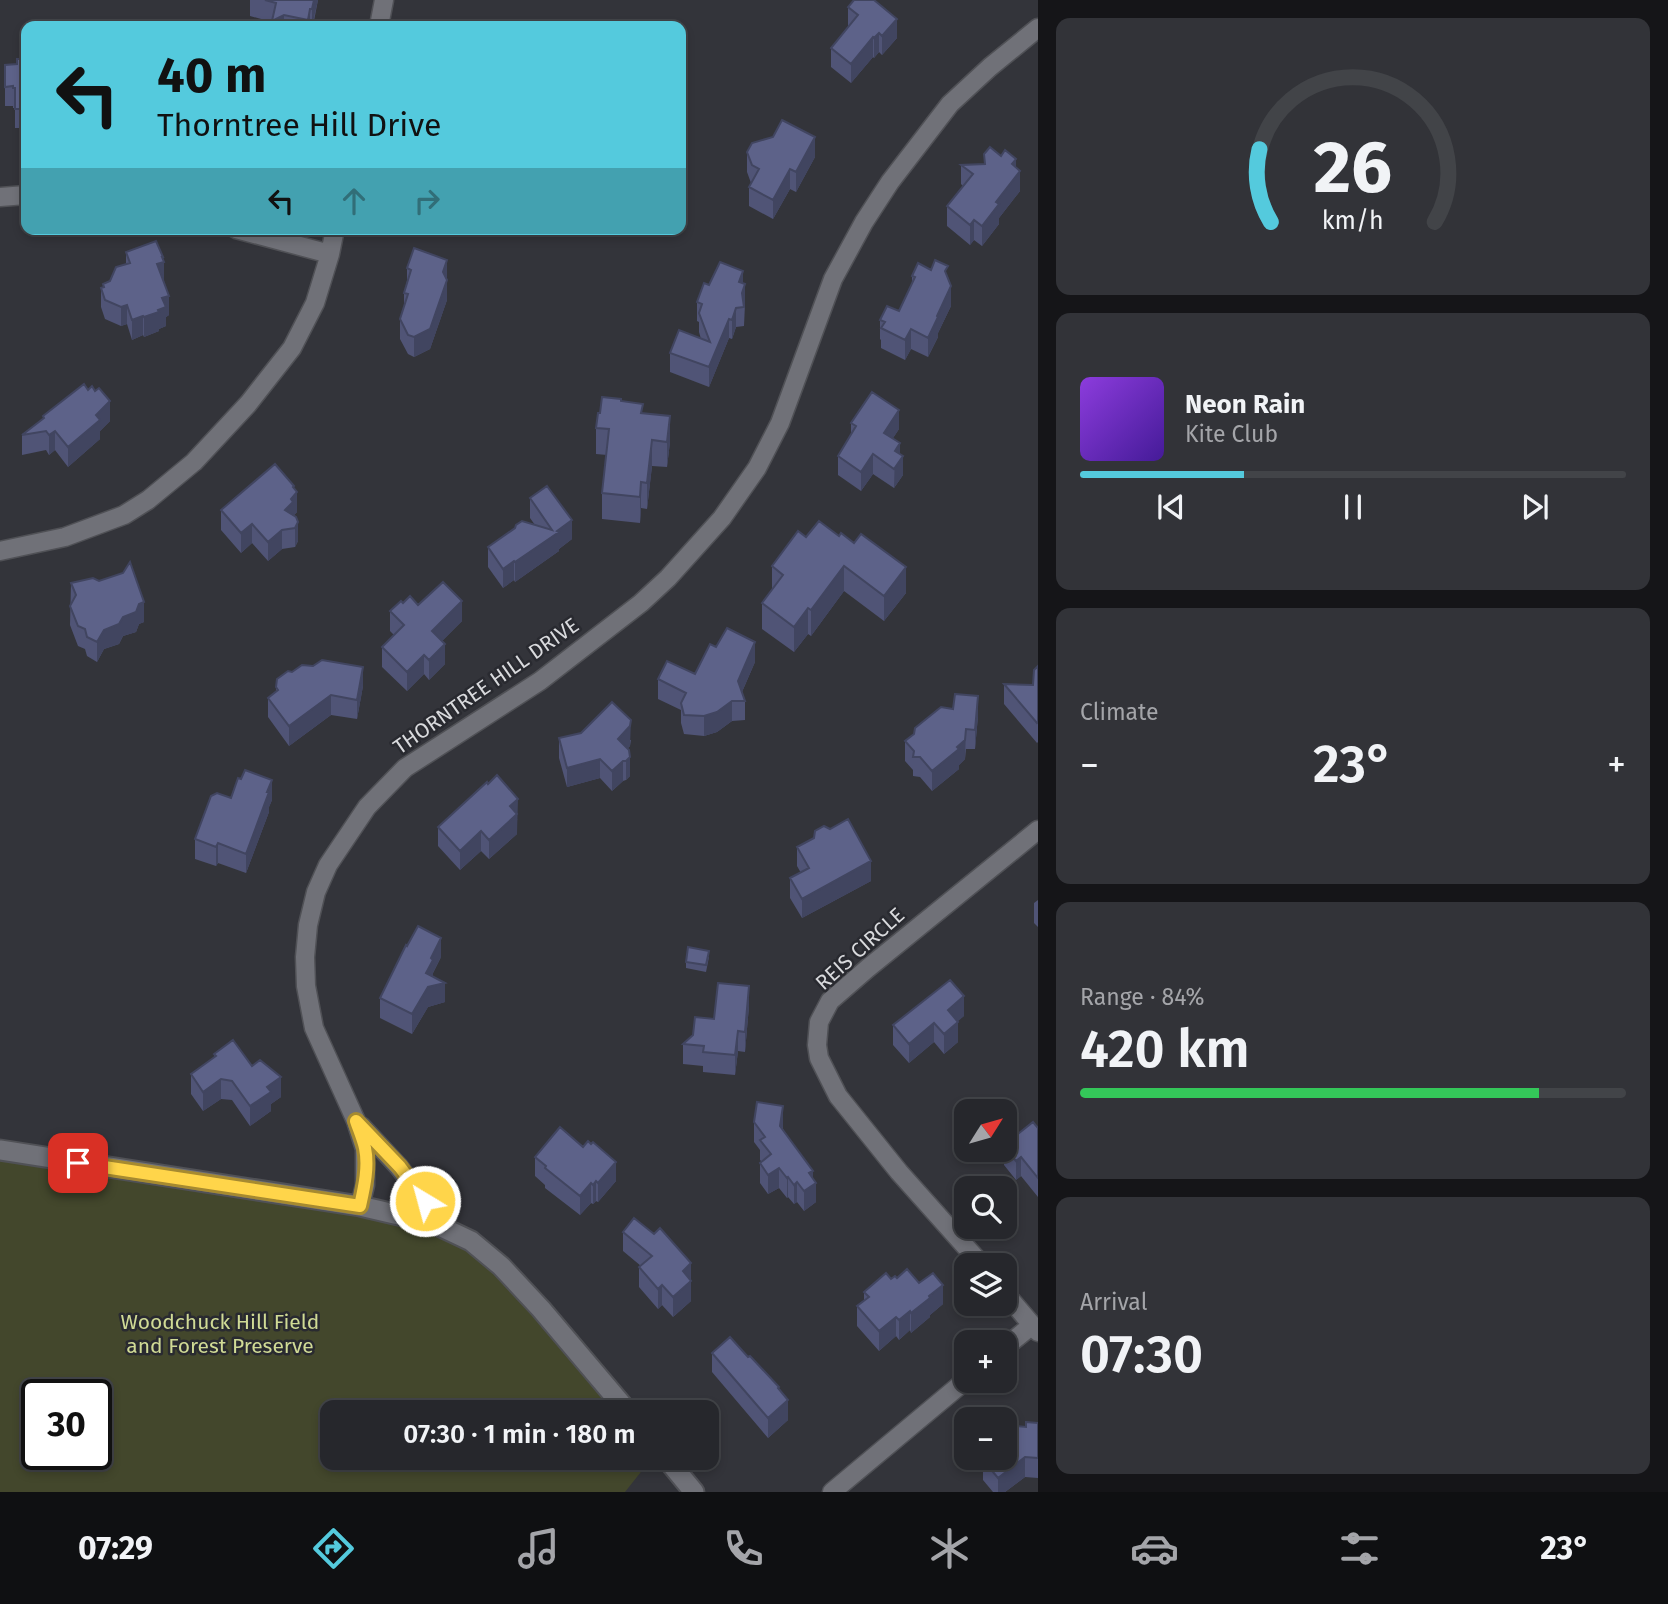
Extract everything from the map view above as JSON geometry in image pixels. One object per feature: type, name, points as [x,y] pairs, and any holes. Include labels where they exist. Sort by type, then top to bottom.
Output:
[{"type":"street","points":[[380,21],[384,0]]},
{"type":"street","name":"THORNTREE HILL DRIVE","points":[[360,1206],[365,1185],[365,1149],[356,1121],[314,1028],[306,986],[308,925],[316,892],[328,865],[367,807],[405,768],[540,681],[641,603],[668,578],[722,518],[757,468],[780,423],[834,279],[870,212],[950,104],[1038,28]]},
{"type":"street","points":[[0,197],[21,195]]},
{"type":"street","points":[[259,235],[330,254]]},
{"type":"street","points":[[0,551],[65,537],[124,515],[148,500],[194,462],[248,404],[292,348],[314,303],[334,235]]},
{"type":"street","name":"REIS CIRCLE","points":[[971,1253],[899,1172],[838,1096],[819,1058],[819,1022],[830,1001],[1038,830]]},
{"type":"street","name":"THORNTREE HILL DRIVE","points":[[356,1121],[400,1167],[425,1201],[433,1223]]},
{"type":"street","points":[[0,1150],[360,1206],[433,1223],[471,1241],[501,1266],[618,1400]]},
{"type":"street","points":[[1017,1308],[1035,1329],[1017,1340]]},
{"type":"street","points":[[832,1492],[954,1390]]},
{"type":"street","points":[[676,1470],[694,1492]]},
{"type":"green space","name":"Woodchuck Hill Field and Forest Preserve","points":[[0,1160],[358,1216],[431,1234],[465,1250],[502,1280],[604,1400],[320,1400],[320,1470],[642,1470],[625,1492],[0,1492]]},
{"type":"building","points":[[265,0],[314,0],[308,20],[284,15],[272,21],[276,3]]},
{"type":"building","points":[[854,0],[874,0],[897,19],[882,36],[879,33],[873,37],[851,64],[831,48],[858,15],[848,7]]},
{"type":"building","points":[[17,59],[21,59],[21,109],[15,109],[15,88],[5,87],[5,65],[17,64]]},
{"type":"building","points":[[782,120],[815,137],[796,172],[790,169],[773,200],[749,187],[759,169],[752,165],[747,152],[752,143],[773,137]]},
{"type":"building","points":[[990,147],[1001,156],[1005,150],[1016,159],[1012,164],[1020,171],[996,202],[999,204],[982,226],[974,220],[970,225],[947,206],[973,174],[961,165],[985,164],[984,154]]},
{"type":"building","points":[[156,241],[164,262],[157,264],[169,296],[162,298],[166,307],[158,310],[159,312],[132,320],[127,305],[121,307],[105,300],[101,288],[110,281],[116,267],[130,263],[126,252]]},
{"type":"building","points":[[414,248],[447,260],[443,272],[447,280],[430,329],[414,337],[408,335],[400,319],[408,294],[404,293],[411,270],[407,268]]},
{"type":"building","points":[[935,260],[948,266],[945,271],[951,286],[928,338],[911,329],[905,340],[881,328],[885,322],[880,320],[887,306],[899,311],[915,277],[912,276],[918,263],[931,270]]},
{"type":"building","points":[[720,262],[743,271],[739,282],[745,284],[742,293],[744,307],[736,308],[732,320],[729,319],[709,367],[670,353],[679,330],[710,342],[699,313],[702,304],[697,302],[704,283],[709,285]]},
{"type":"building","points":[[84,384],[88,390],[92,386],[95,391],[99,388],[110,401],[96,415],[100,420],[68,447],[55,431],[49,435],[46,431],[22,435],[44,418],[43,416]]},
{"type":"building","points":[[872,392],[899,410],[884,433],[900,443],[895,451],[903,456],[894,469],[873,454],[861,472],[838,456],[856,426],[851,423]]},
{"type":"building","points":[[602,397],[643,404],[641,413],[670,416],[667,442],[652,440],[647,483],[641,482],[640,497],[602,493],[609,429],[596,428]]},
{"type":"building","points":[[275,464],[297,492],[291,499],[293,502],[285,510],[296,517],[298,522],[295,528],[282,530],[268,542],[252,524],[241,533],[221,510]]},
{"type":"building","points":[[547,486],[572,520],[557,531],[559,532],[503,569],[488,547],[522,521],[552,530],[530,498]]},
{"type":"building","points":[[819,521],[854,543],[861,534],[906,567],[884,596],[844,566],[811,610],[808,608],[794,627],[762,603],[783,575],[772,566],[798,531],[806,537]]},
{"type":"building","points":[[130,562],[144,602],[139,604],[136,612],[123,617],[119,624],[104,630],[97,642],[87,637],[85,629],[78,626],[70,606],[76,595],[71,583],[93,578],[99,581],[123,573]]},
{"type":"building","points":[[443,582],[462,601],[432,631],[445,644],[429,660],[424,655],[407,672],[382,647],[404,625],[390,611],[410,596],[418,605]]},
{"type":"building","points":[[727,628],[755,642],[738,681],[745,701],[732,701],[717,712],[704,716],[684,715],[681,703],[686,693],[658,679],[667,661],[695,674],[710,644],[716,647]]},
{"type":"building","points":[[322,660],[363,667],[357,700],[331,695],[289,726],[268,698],[278,690],[277,679],[302,665],[313,666]]},
{"type":"building","points":[[1038,666],[1037,723],[1004,684],[1033,685],[1034,670]]},
{"type":"building","points":[[955,694],[978,696],[975,730],[966,729],[965,740],[957,747],[959,749],[932,771],[920,757],[913,757],[914,751],[905,741],[914,734],[915,728],[941,707],[953,709]]},
{"type":"building","points":[[612,702],[631,720],[630,726],[618,739],[629,750],[630,757],[612,771],[600,759],[567,768],[559,738],[581,733]]},
{"type":"building","points":[[245,770],[272,780],[246,854],[218,843],[216,847],[195,839],[211,796],[217,793],[231,798],[238,778],[241,779]]},
{"type":"building","points":[[497,775],[518,799],[510,806],[517,814],[489,840],[481,831],[460,851],[438,827]]},
{"type":"building","points":[[848,819],[871,861],[802,899],[790,878],[809,868],[797,847],[814,838],[815,831],[824,826],[830,829]]},
{"type":"building","points":[[418,926],[441,938],[426,973],[445,983],[428,987],[412,1014],[380,998]]},
{"type":"building","points":[[688,947],[709,951],[706,965],[686,962]]},
{"type":"building","points":[[950,980],[964,996],[948,1010],[958,1022],[944,1034],[934,1023],[909,1044],[893,1025]]},
{"type":"building","points":[[718,983],[749,986],[745,1032],[738,1031],[735,1055],[703,1052],[704,1046],[683,1044],[693,1035],[695,1017],[714,1019]]},
{"type":"building","points":[[233,1040],[252,1066],[260,1060],[281,1077],[267,1087],[271,1092],[250,1106],[232,1081],[221,1079],[203,1092],[191,1074]]},
{"type":"building","points":[[757,1102],[783,1106],[780,1126],[813,1171],[809,1173],[816,1183],[804,1191],[797,1182],[794,1185],[779,1168],[768,1175],[760,1163],[771,1154],[760,1140],[765,1137],[754,1122]]},
{"type":"building","points":[[1033,1122],[1038,1128],[1038,1178],[1021,1157],[1017,1160],[1017,1135]]},
{"type":"building","points":[[560,1127],[583,1147],[588,1141],[591,1144],[593,1142],[616,1162],[598,1183],[591,1183],[580,1196],[535,1157]]},
{"type":"building","points":[[634,1218],[654,1234],[660,1228],[691,1263],[683,1271],[691,1281],[673,1297],[662,1285],[658,1289],[639,1267],[652,1256],[623,1232]]},
{"type":"building","points":[[907,1269],[919,1283],[933,1273],[943,1285],[911,1313],[910,1311],[899,1320],[896,1317],[879,1331],[857,1306],[869,1297],[864,1292],[886,1273],[891,1279],[895,1276],[897,1278]]},
{"type":"building","points":[[730,1337],[779,1387],[788,1400],[768,1418],[712,1353]]},
{"type":"building","points":[[1026,1422],[1038,1423],[1038,1458],[1025,1457],[1017,1463],[1017,1426],[1026,1427]]},
{"type":"building","points":[[991,1470],[1008,1470],[998,1478]]},
{"type":"route","points":[[78,1163],[360,1206],[366,1165],[365,1149],[356,1121],[400,1167],[425,1201]]}]
